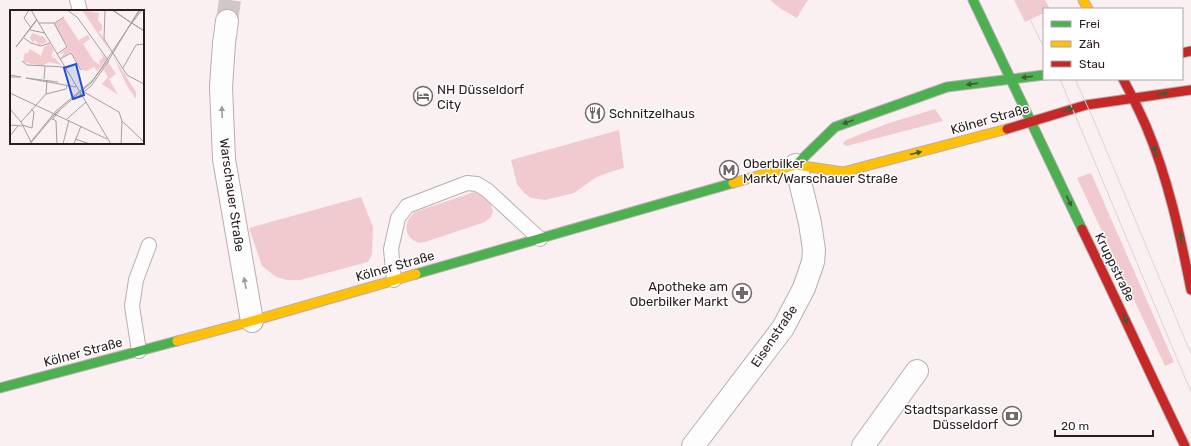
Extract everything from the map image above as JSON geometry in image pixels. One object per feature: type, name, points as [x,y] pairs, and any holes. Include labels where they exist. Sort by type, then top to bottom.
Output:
[{"type":"main road","name":"Kruppstraße","points":[[973,0],[1020,101],[1122,310],[1153,381],[1185,446]]},
{"type":"main road","name":"Kölner Straße","points":[[796,165],[835,127],[947,87],[1043,75]]},
{"type":"main road","points":[[1124,81],[1150,134],[1179,229],[1191,290]]},
{"type":"main road","name":"Kölner Straße","points":[[0,388],[252,321],[796,165],[843,172],[979,136],[1086,104],[1133,99],[1191,90]]},
{"type":"street","name":"Warschauer Straße","points":[[227,21],[221,87],[224,159],[252,321]]},
{"type":"street","name":"Eisenstraße","points":[[693,446],[783,328],[804,288],[813,262],[814,250],[810,223],[796,165]]},
{"type":"street","points":[[863,446],[917,371]]},
{"type":"lane","points":[[76,0],[80,10]]},
{"type":"lane","points":[[394,280],[391,249],[398,218],[407,206],[467,183],[477,184],[487,190],[540,239]]},
{"type":"lane","points":[[139,351],[132,306],[136,280],[149,245]]},
{"type":"shaded area","points":[[770,0],[808,0],[797,18],[781,9]]},
{"type":"shaded area","points":[[1014,0],[1045,0],[1049,8],[1043,8],[1043,13],[1025,22]]},
{"type":"shaded area","points":[[935,109],[943,121],[847,146],[843,143],[846,140],[886,124]]},
{"type":"shaded area","points":[[619,130],[624,168],[595,178],[574,193],[545,200],[531,198],[524,193],[517,184],[511,160]]},
{"type":"shaded area","points":[[1091,173],[1174,362],[1165,366],[1077,178]]},
{"type":"shaded area","points":[[474,192],[480,193],[489,198],[493,211],[491,217],[485,222],[419,243],[413,240],[407,233],[407,224],[415,212]]},
{"type":"shaded area","points":[[361,197],[373,227],[372,254],[368,262],[300,280],[287,280],[276,277],[262,266],[249,228]]},
{"type":"tunnel","points":[[227,21],[230,0]]},
{"type":"tram line","points":[[1021,0],[1043,46]]},
{"type":"tram line","points":[[1037,0],[1043,12]]},
{"type":"tram line","points":[[1060,80],[1191,392]]},
{"type":"tram line","points":[[1075,80],[1095,123],[1191,354]]},
{"type":"traffic: fast","points":[[973,0],[1082,229]]},
{"type":"traffic: fast","points":[[796,165],[835,127],[947,87],[1043,75]]},
{"type":"traffic: fast","points":[[416,274],[733,183]]},
{"type":"traffic: fast","points":[[0,388],[177,341]]},
{"type":"traffic: slow","points":[[1083,0],[1087,8]]},
{"type":"traffic: slow","points":[[733,183],[796,165],[843,172],[1007,129]]},
{"type":"traffic: slow","points":[[177,341],[416,274]]},
{"type":"traffic: jam","points":[[1183,53],[1191,51]]},
{"type":"traffic: jam","points":[[1124,80],[1146,126],[1161,166],[1178,227],[1191,290]]},
{"type":"traffic: jam","points":[[1007,129],[1086,105],[1191,90]]},
{"type":"traffic: jam","points":[[1082,229],[1185,446]]},
{"type":"place","name":"NH Düsseldorf City","points":[[423,96]]},
{"type":"place","name":"Schnitzelhaus","points":[[595,113]]},
{"type":"place","name":"Oberbilker Markt/Warschauer Straße","points":[[729,170]]},
{"type":"place","name":"Apotheke am Oberbilker Markt","points":[[742,293]]},
{"type":"place","name":"Stadtsparkasse Düsseldorf","points":[[1012,416]]}]
